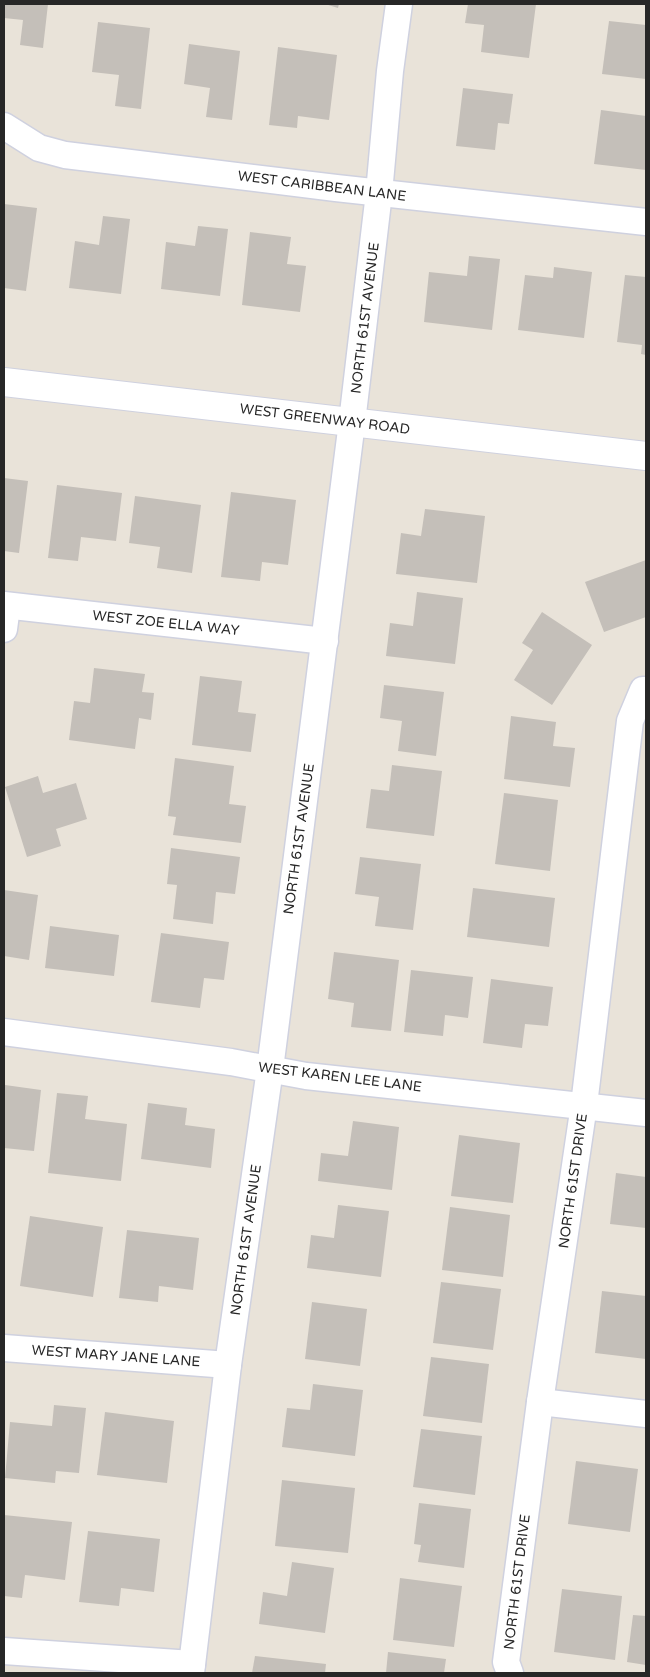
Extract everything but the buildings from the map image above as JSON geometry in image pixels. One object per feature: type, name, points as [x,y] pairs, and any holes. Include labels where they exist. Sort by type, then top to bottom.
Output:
[{"type":"main road","name":"WEST GREENWAY ROAD","points":[[4,382],[646,456]]},
{"type":"street","name":"NORTH 61ST AVENUE","points":[[192,1669],[228,1365],[270,1069],[325,641],[379,193],[390,71],[399,4]]},
{"type":"street","name":"WEST CARIBBEAN LANE","points":[[4,126],[39,148],[65,155],[379,193],[646,222]]},
{"type":"street","name":"WEST ZOE ELLA WAY","points":[[5,613],[325,641]]},
{"type":"street","name":"NORTH 61ST DRIVE","points":[[510,1673],[506,1662],[540,1402],[584,1105],[630,721],[645,690]]},
{"type":"street","name":"WEST KAREN LEE LANE","points":[[4,1032],[221,1061],[306,1076],[646,1113]]},
{"type":"street","name":"WEST MARY JANE LANE","points":[[4,1348],[228,1365]]},
{"type":"street","points":[[540,1402],[646,1414]]},
{"type":"street","points":[[4,1651],[192,1669]]}]
